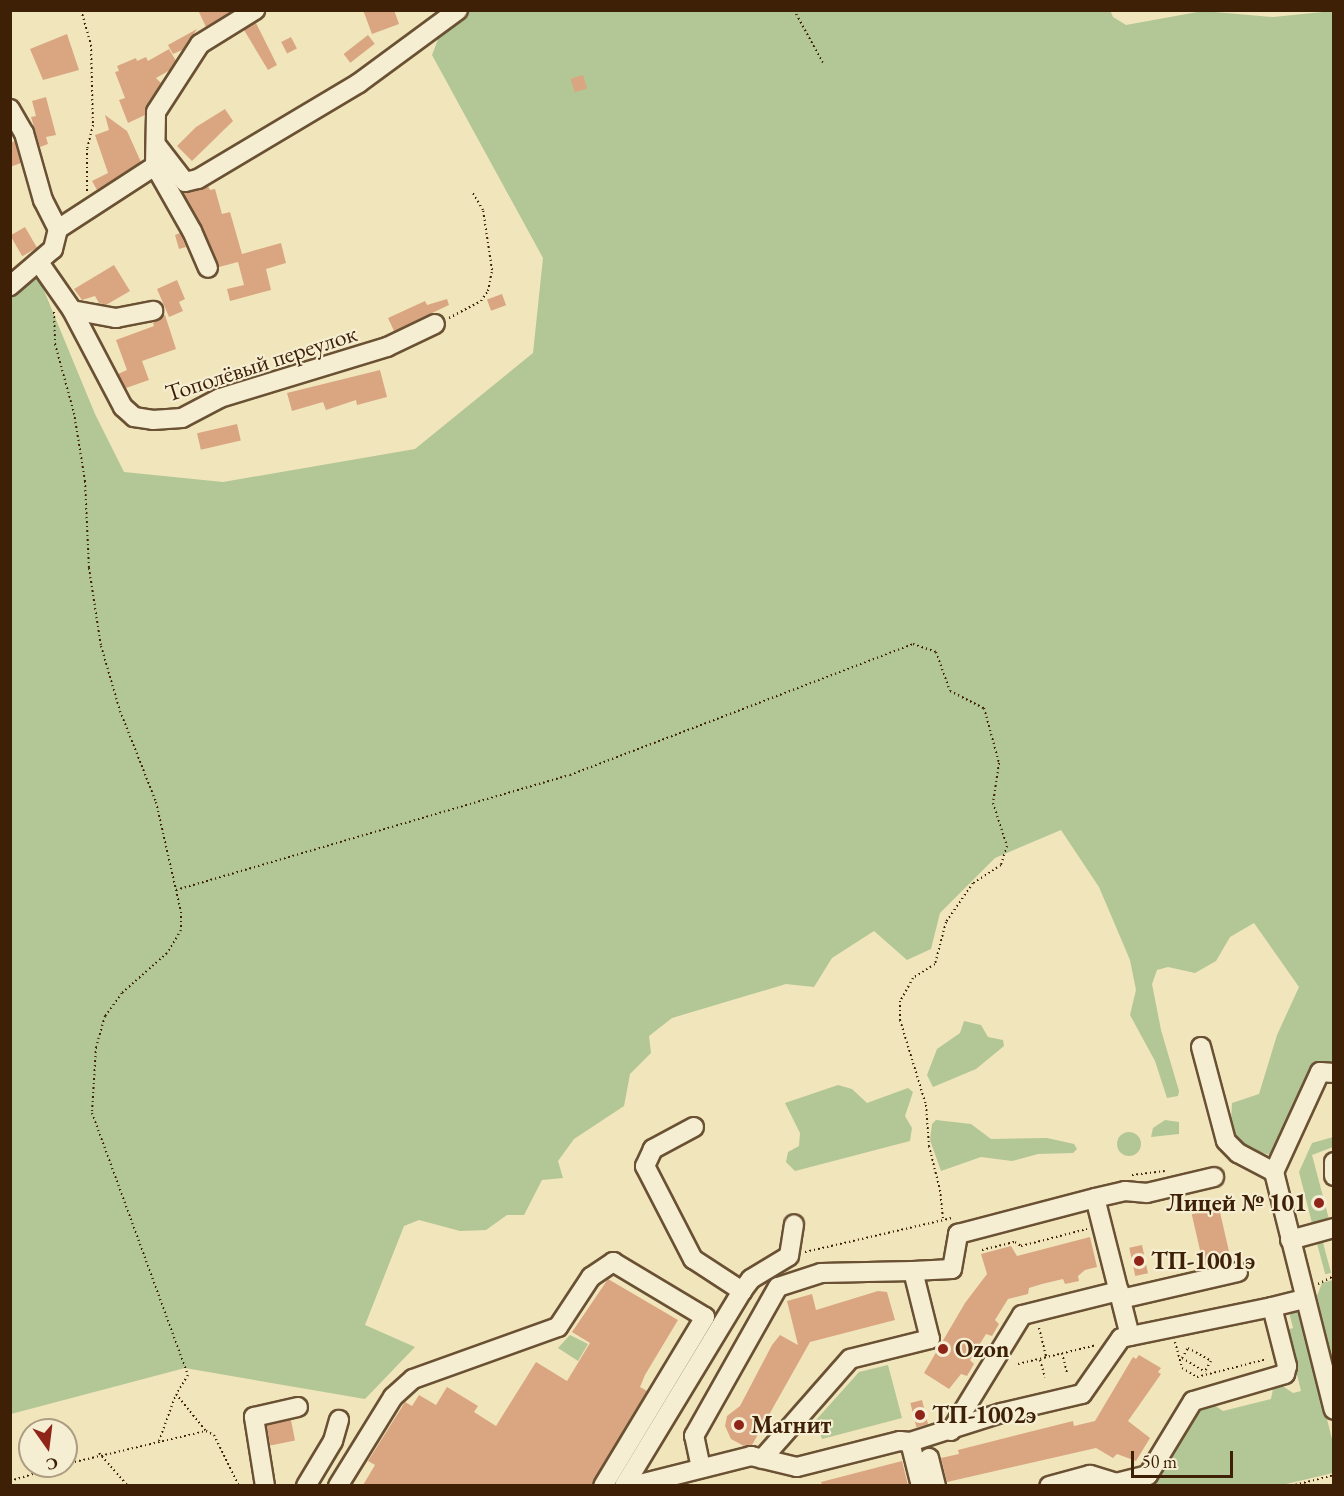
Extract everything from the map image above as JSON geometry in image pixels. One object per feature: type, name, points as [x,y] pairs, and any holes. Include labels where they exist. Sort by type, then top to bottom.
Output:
[{"type":"street","points":[[208,268],[192,231],[155,166],[158,147],[156,112],[200,44],[255,10]]},
{"type":"street","points":[[158,147],[185,182],[198,179],[359,83],[458,10]]},
{"type":"street","points":[[10,109],[24,133],[43,200],[58,229],[53,249],[40,264],[10,286]]},
{"type":"street","points":[[58,229],[155,166]]},
{"type":"street","name":"Тополёвый переулок","points":[[40,264],[72,310],[123,407],[134,417],[153,420],[182,418],[220,398],[387,347],[435,324]]},
{"type":"street","points":[[72,310],[116,318],[153,311]]},
{"type":"street","points":[[1201,1047],[1226,1142],[1238,1153],[1274,1172]]},
{"type":"street","points":[[1334,1073],[1320,1072],[1274,1172],[1334,1410]]},
{"type":"street","points":[[694,1127],[653,1149],[645,1166],[693,1259],[742,1291]]},
{"type":"street","points":[[1334,1162],[1334,1176]]},
{"type":"street","points":[[701,1468],[694,1436],[778,1287],[821,1273],[952,1269],[958,1234],[1125,1191],[1147,1193],[1214,1177]]},
{"type":"street","points":[[1095,1198],[1130,1336]]},
{"type":"street","points":[[624,1485],[742,1291],[751,1279],[789,1256],[794,1224]]},
{"type":"street","points":[[1290,1240],[1334,1228]]},
{"type":"street","points":[[338,1485],[393,1397],[413,1379],[558,1327],[591,1277],[613,1262],[705,1317],[603,1485]]},
{"type":"street","points":[[762,1459],[849,1359],[930,1338],[913,1271]]},
{"type":"street","points":[[951,1431],[1023,1315],[1238,1272]]},
{"type":"street","points":[[632,1485],[751,1456],[797,1467],[900,1441],[910,1442],[951,1431],[1000,1413],[1082,1394],[1114,1344],[1130,1336],[1305,1299]]},
{"type":"street","points":[[1049,1485],[1090,1475],[1117,1483],[1148,1475],[1193,1401],[1286,1374],[1287,1366],[1272,1307]]},
{"type":"street","points":[[265,1485],[254,1417],[298,1407]]},
{"type":"street","points":[[306,1485],[333,1441],[339,1420]]},
{"type":"street","points":[[910,1442],[921,1485]]},
{"type":"street","points":[[929,1458],[936,1485]]},
{"type":"path","points":[[81,10],[91,45],[93,125],[87,149],[87,196],[83,214]]},
{"type":"path","points":[[794,10],[823,63]]},
{"type":"path","points":[[435,324],[463,313],[488,291],[492,270],[489,233],[483,210],[472,192]]},
{"type":"path","points":[[53,285],[55,344],[74,413],[85,481],[89,568],[101,646],[120,711],[156,802],[176,890],[181,930],[167,953],[122,993],[105,1016],[96,1047],[92,1113],[188,1376],[176,1394],[159,1441]]},
{"type":"path","points":[[176,890],[570,775],[913,644],[936,652],[950,691],[984,708],[999,763],[993,803],[1007,846],[1001,865],[973,883],[946,922],[935,964],[913,978],[900,1001],[900,1020],[926,1105],[929,1146],[940,1190],[943,1221]]},
{"type":"path","points":[[1039,1327],[1046,1357]]},
{"type":"path","points":[[1172,1328],[1182,1368],[1197,1377],[1267,1359]]},
{"type":"path","points":[[1018,1364],[1097,1345]]},
{"type":"path","points":[[1181,1358],[1188,1348],[1196,1352],[1211,1361],[1206,1373]]},
{"type":"path","points":[[1062,1353],[1067,1373]]},
{"type":"path","points":[[1181,1358],[1206,1373]]},
{"type":"path","points":[[1040,1359],[1045,1377]]},
{"type":"path","points":[[176,1394],[206,1431],[214,1436],[239,1485]]},
{"type":"path","points":[[78,1460],[99,1453],[206,1431]]},
{"type":"path","points":[[99,1453],[128,1485]]},
{"type":"path","points":[[1291,1485],[1334,1475]]},
{"type":"green space","points":[[1110,10],[1113,17],[1126,25],[1203,11],[1273,17],[1333,11],[1333,1067],[1274,1156],[1238,1146],[1231,1121],[1232,1103],[1259,1094],[1277,1035],[1299,987],[1254,923],[1230,937],[1216,961],[1195,973],[1168,967],[1157,970],[1152,984],[1161,1030],[1179,1091],[1178,1096],[1167,1098],[1155,1061],[1130,1015],[1136,990],[1130,960],[1099,887],[1061,830],[995,858],[940,913],[931,949],[907,960],[874,931],[832,958],[814,987],[786,984],[672,1018],[649,1036],[651,1053],[630,1074],[624,1106],[574,1139],[558,1161],[563,1178],[542,1180],[524,1215],[507,1215],[486,1230],[460,1231],[419,1220],[404,1226],[365,1325],[415,1347],[365,1399],[185,1368],[11,1414],[10,296],[38,276],[95,414],[124,472],[223,482],[415,449],[533,353],[543,258],[432,55],[442,29],[471,11]]},
{"type":"green space","points":[[964,1021],[981,1025],[988,1037],[1003,1040],[1004,1046],[976,1069],[933,1087],[927,1075],[937,1049],[960,1033]]},
{"type":"green space","points":[[838,1085],[852,1089],[867,1103],[908,1088],[913,1092],[905,1116],[912,1128],[910,1141],[795,1171],[786,1162],[788,1152],[799,1146],[800,1133],[785,1103]]},
{"type":"green space","points":[[936,1120],[971,1124],[991,1139],[1047,1138],[1074,1144],[1077,1149],[1073,1153],[1038,1154],[1012,1161],[981,1157],[941,1171],[930,1140],[932,1124]]},
{"type":"green space","points":[[1165,1120],[1179,1122],[1179,1134],[1151,1137],[1153,1128]]},
{"type":"green space","points":[[1129,1132],[1138,1135],[1141,1144],[1138,1153],[1129,1156],[1120,1153],[1117,1144],[1120,1135]]},
{"type":"green space","points":[[1333,1137],[1333,1147],[1312,1155],[1330,1223],[1313,1227],[1299,1172],[1312,1143]]},
{"type":"green space","points":[[1322,1239],[1331,1273],[1325,1274],[1316,1241]]},
{"type":"green space","points":[[1334,1280],[1333,1366],[1317,1296],[1322,1283]]},
{"type":"green space","points":[[1296,1311],[1301,1316],[1333,1443],[1333,1473],[1282,1485],[1139,1486],[1156,1481],[1202,1408],[1214,1405],[1223,1411],[1271,1399],[1273,1389],[1281,1385],[1293,1393],[1301,1391],[1286,1330],[1293,1328],[1289,1312]]},
{"type":"green space","points":[[570,1335],[588,1344],[578,1361],[558,1348]]},
{"type":"green space","points":[[888,1365],[902,1418],[822,1439],[816,1420],[859,1372]]},
{"type":"building","points":[[198,10],[231,10],[231,12],[206,27]]},
{"type":"building","points":[[363,10],[394,10],[399,24],[372,34]]},
{"type":"building","points":[[256,23],[277,65],[268,70],[244,30]]},
{"type":"building","points":[[197,29],[184,49],[173,54],[168,45]]},
{"type":"building","points":[[67,34],[79,70],[43,80],[30,49]]},
{"type":"building","points":[[368,35],[375,44],[350,63],[344,54]]},
{"type":"building","points":[[291,37],[297,49],[287,54],[281,42]]},
{"type":"building","points":[[169,49],[176,61],[170,70],[156,78],[161,83],[145,115],[128,123],[119,100],[125,98],[115,72],[119,71],[117,66],[136,58],[137,61],[146,57],[148,61]]},
{"type":"building","points":[[583,75],[587,88],[575,92],[571,79]]},
{"type":"building","points":[[46,97],[56,135],[46,137],[48,144],[40,147],[31,117],[36,116],[32,101]]},
{"type":"building","points":[[225,109],[233,121],[192,161],[177,146],[196,127]]},
{"type":"building","points":[[105,115],[127,131],[141,162],[97,190],[92,181],[108,173],[95,135],[109,130]]},
{"type":"building","points":[[15,141],[21,163],[10,167],[10,143]]},
{"type":"building","points":[[208,186],[210,190],[215,189],[222,214],[230,212],[242,254],[281,243],[286,263],[266,269],[271,290],[230,301],[227,289],[244,285],[238,262],[219,267],[183,193]]},
{"type":"building","points":[[25,227],[37,248],[22,256],[10,236]]},
{"type":"building","points":[[180,233],[186,247],[179,249],[175,235]]},
{"type":"building","points":[[114,265],[130,291],[106,305],[99,303],[95,296],[82,300],[74,289]]},
{"type":"building","points":[[177,280],[185,299],[179,302],[183,311],[169,317],[157,289]]},
{"type":"building","points":[[502,294],[506,305],[491,311],[487,299]]},
{"type":"building","points":[[447,299],[449,305],[394,331],[388,318],[425,301],[427,305]]},
{"type":"building","points":[[165,315],[176,349],[142,361],[149,380],[126,388],[118,374],[127,370],[116,340],[154,326],[153,323]]},
{"type":"building","points":[[380,370],[387,397],[357,405],[356,400],[326,410],[323,402],[292,411],[287,393]]},
{"type":"building","points":[[237,424],[241,441],[201,450],[197,433]]},
{"type":"building","points":[[1219,1208],[1231,1259],[1203,1265],[1192,1214]]},
{"type":"building","points":[[1090,1237],[1097,1267],[1085,1270],[1078,1276],[1079,1281],[1065,1284],[1063,1279],[1042,1284],[1029,1288],[1028,1294],[1008,1299],[995,1320],[999,1324],[992,1336],[986,1334],[970,1360],[974,1364],[967,1376],[961,1374],[949,1389],[924,1373],[965,1303],[987,1274],[981,1254],[1011,1246],[1017,1256]]},
{"type":"building","name":"ТП-1001э","points":[[1142,1245],[1148,1273],[1135,1276],[1129,1248]]},
{"type":"building","points":[[608,1279],[678,1320],[645,1375],[640,1387],[647,1391],[592,1485],[363,1485],[375,1465],[368,1461],[405,1402],[412,1406],[419,1395],[436,1405],[447,1387],[478,1406],[474,1412],[496,1426],[536,1362],[567,1381],[590,1343],[572,1332]]},
{"type":"building","points":[[878,1291],[887,1292],[895,1320],[810,1342],[752,1445],[744,1446],[731,1439],[725,1426],[727,1416],[740,1406],[772,1345],[780,1335],[798,1345],[787,1301],[812,1294],[816,1310]]},
{"type":"building","points":[[1139,1355],[1161,1368],[1158,1372],[1161,1374],[1128,1421],[1150,1438],[1136,1461],[1117,1454],[1113,1458],[1096,1448],[947,1482],[941,1458],[959,1454],[958,1450],[1073,1421],[1074,1426],[1095,1421],[1133,1357],[1136,1359]]},
{"type":"building","name":"ТП-1002э","points":[[922,1400],[928,1424],[916,1427],[910,1403]]},
{"type":"building","points":[[291,1420],[295,1441],[270,1445],[266,1425]]},
{"type":"building","points":[[902,1461],[908,1485],[822,1485],[821,1482]]},
{"type":"place","name":"Лицей № 101","points":[[1319,1203]]},
{"type":"place","name":"ТП-1001э","points":[[1139,1261]]},
{"type":"place","name":"Ozon","points":[[943,1349]]},
{"type":"place","name":"ТП-1002э","points":[[920,1415]]},
{"type":"place","name":"Магнит","points":[[739,1425]]}]
